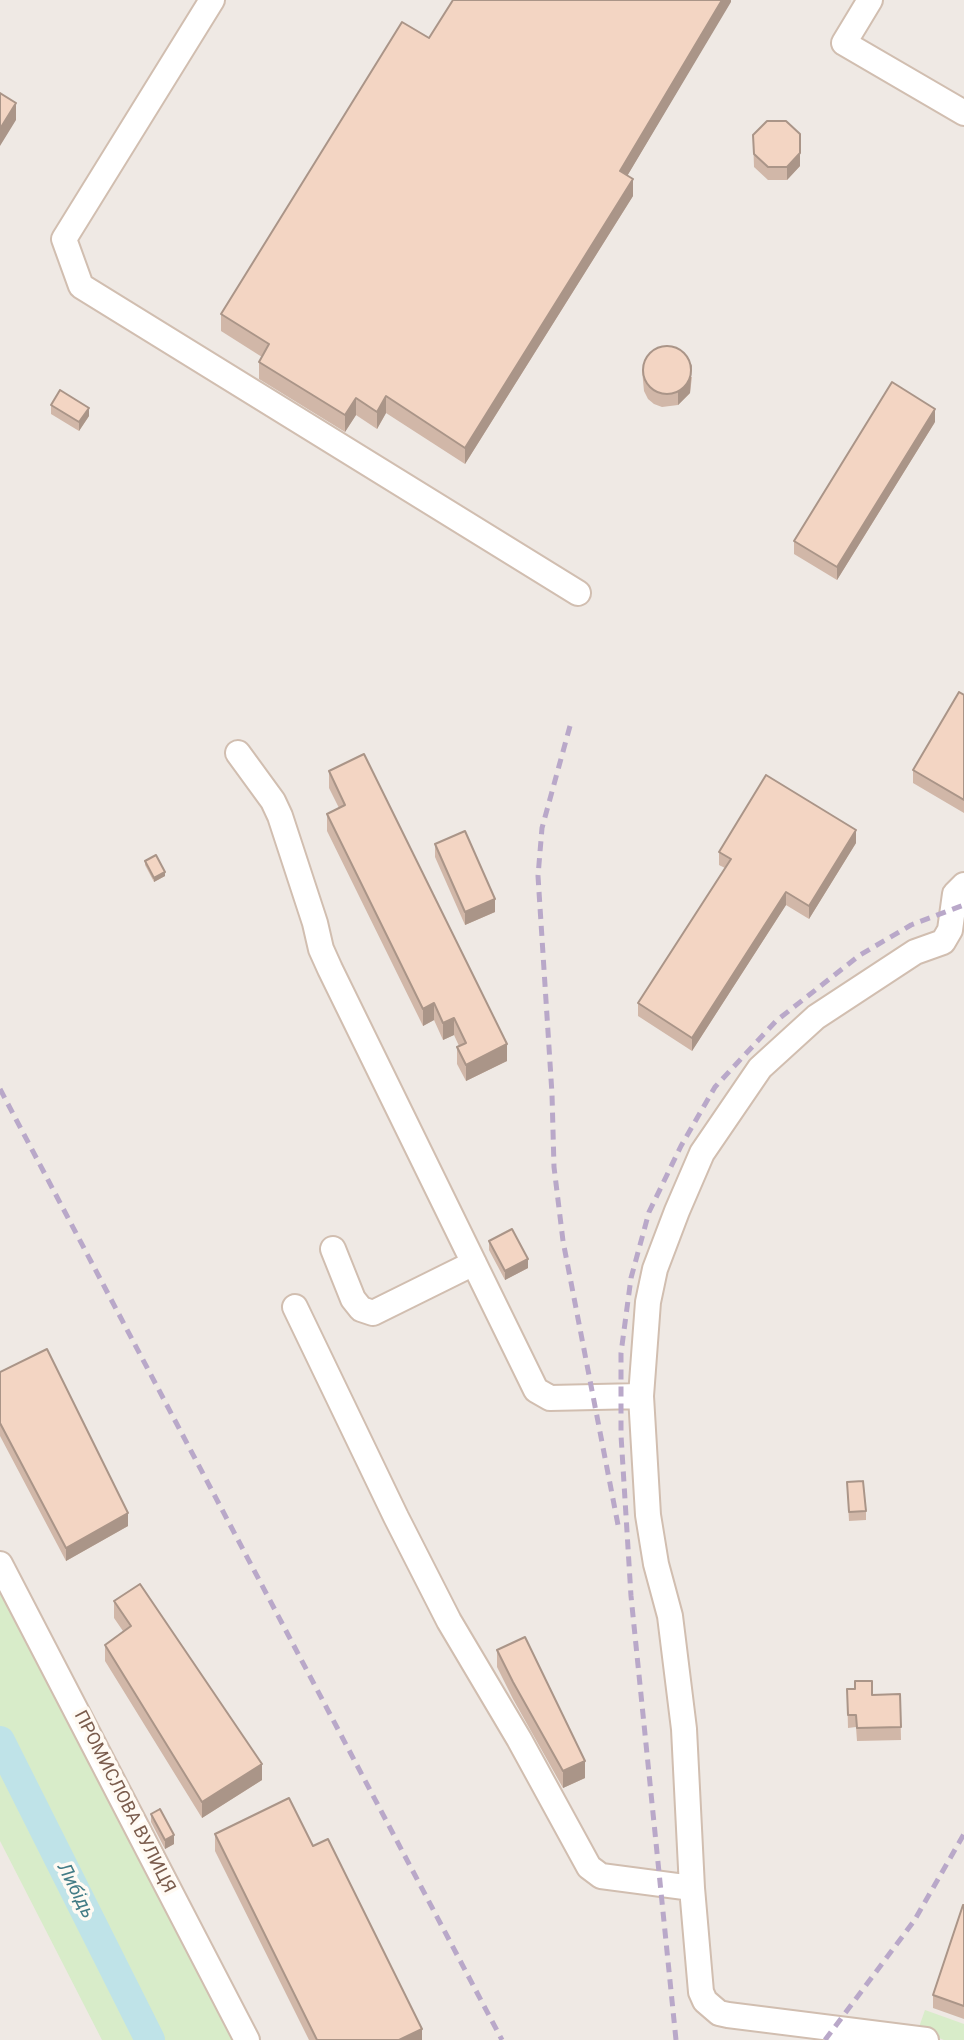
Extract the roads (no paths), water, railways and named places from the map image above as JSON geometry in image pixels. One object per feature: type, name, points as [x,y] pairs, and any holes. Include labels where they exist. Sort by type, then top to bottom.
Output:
[{"type":"street","points":[[212,0],[64,239],[80,286],[578,593]]},
{"type":"street","points":[[870,0],[844,43],[964,113]]},
{"type":"street","points":[[238,753],[274,801],[326,959],[536,1390],[550,1398],[641,1396]]},
{"type":"street","points":[[926,2040],[728,2015],[711,2008],[701,1992],[692,1888],[684,1730],[670,1616],[656,1564],[648,1515],[641,1396],[648,1302],[655,1269],[702,1153],[760,1068],[817,1017],[915,952],[943,942],[950,930],[955,894],[964,885]]},
{"type":"street","points":[[333,1249],[353,1299],[361,1309],[373,1313],[474,1263]]},
{"type":"street","points":[[295,1307],[449,1621],[519,1739],[589,1867],[601,1876],[692,1888]]},
{"type":"street","name":"ПРОМИСЛОВА ВУЛИЦЯ","points":[[0,1564],[247,2040]]},
{"type":"waterway","name":"Либідь","points":[[0,1741],[150,2040]]},
{"type":"railway","points":[[570,726],[542,828],[538,876],[554,1167],[563,1241],[619,1530]]},
{"type":"railway","points":[[676,2040],[631,1596],[621,1435],[621,1353],[631,1278],[649,1212],[681,1146],[715,1087],[776,1021],[860,955],[911,925],[964,905]]},
{"type":"railway","points":[[0,1089],[502,2040]]},
{"type":"railway","points":[[825,2040],[914,1921],[964,1834]]}]
